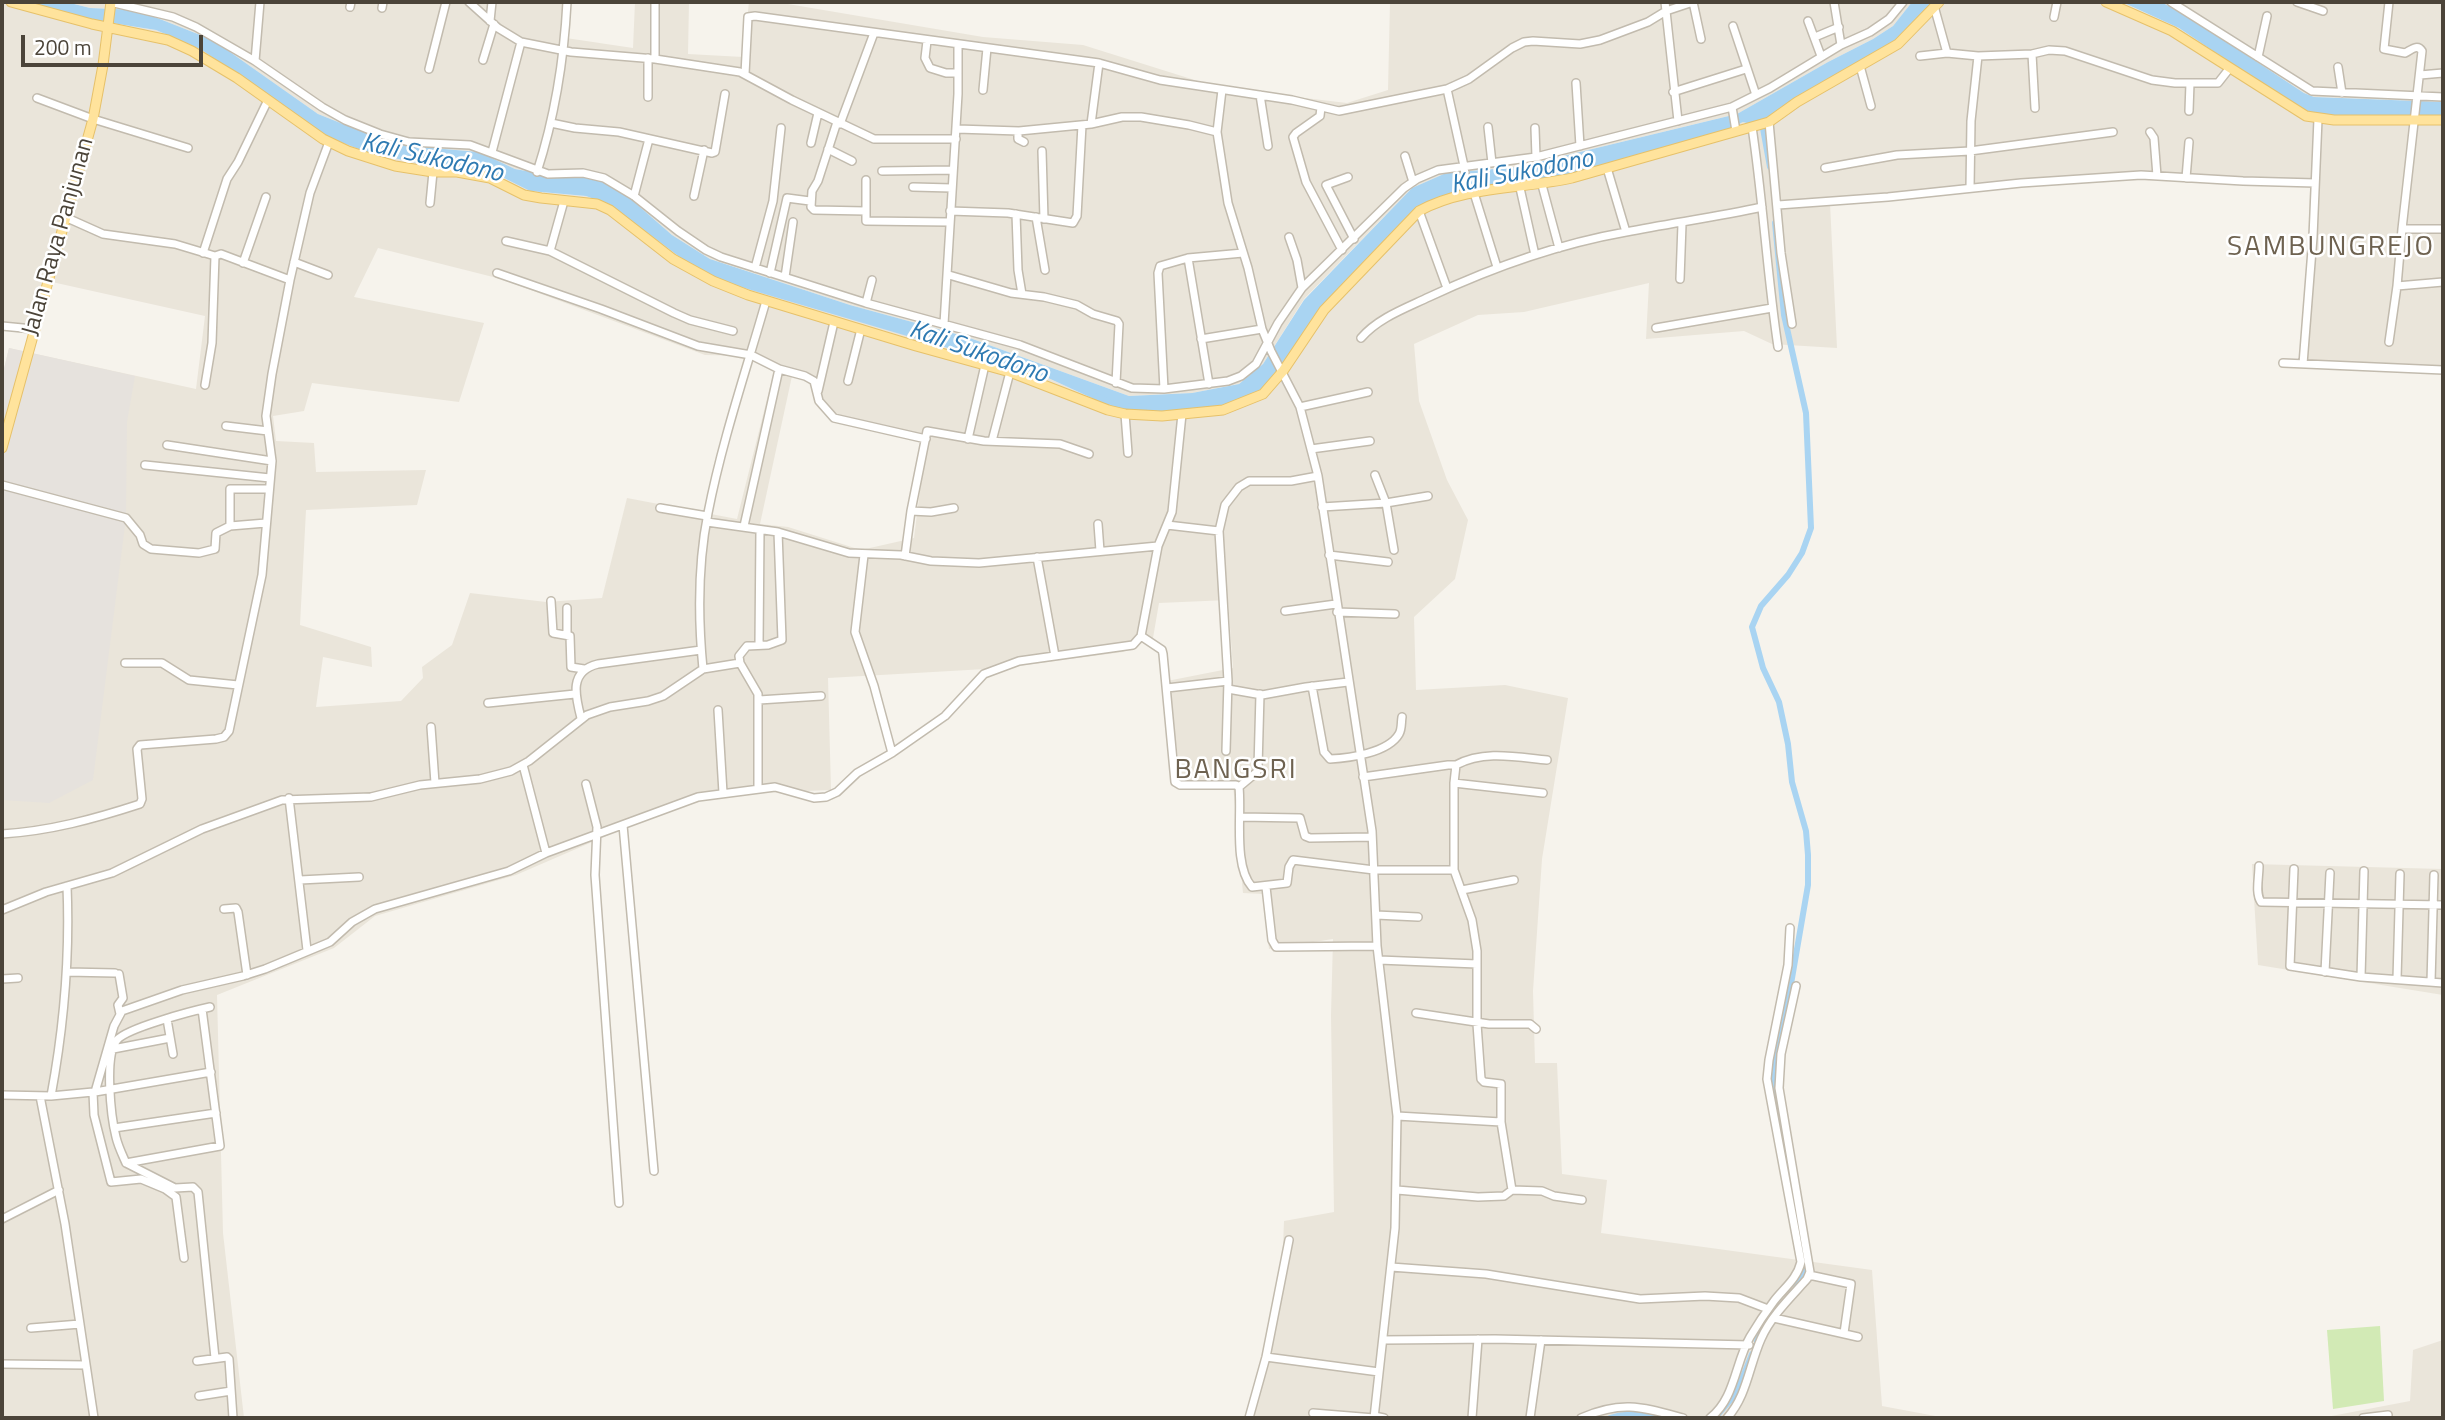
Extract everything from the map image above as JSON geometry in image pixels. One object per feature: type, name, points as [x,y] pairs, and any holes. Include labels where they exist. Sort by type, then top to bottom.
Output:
[{"type":"main road","points":[[11,2],[168,40],[192,51],[329,142],[395,166],[472,174],[492,179],[524,195],[588,202],[610,209],[691,270],[765,300],[1010,372],[1108,410],[1162,416],[1223,410],[1263,394],[1283,371],[1324,310],[1419,211],[1447,198],[1520,188],[1607,169],[1736,129],[1760,125],[1898,44],[1937,4]]},
{"type":"main road","points":[[2106,2],[2172,31],[2300,114],[2318,119],[2443,120]]},
{"type":"main road","name":"Jalan Raya Panjunan","points":[[2,448],[28,329],[65,217],[89,118],[111,3]]},
{"type":"street","points":[[255,61],[260,2]]},
{"type":"street","points":[[429,69],[446,2]]},
{"type":"street","points":[[469,2],[492,23],[521,42],[564,51],[703,65],[745,74],[818,113],[879,140],[956,139]]},
{"type":"street","points":[[483,61],[492,23],[492,2]]},
{"type":"street","points":[[537,172],[551,123],[564,51],[567,2]]},
{"type":"street","points":[[648,97],[655,2]]},
{"type":"street","points":[[1665,2],[1678,121]]},
{"type":"street","points":[[745,74],[748,17],[753,16],[1099,63],[1160,80],[1260,95],[1339,111],[1447,89],[1476,75],[1511,48],[1524,43],[1533,41],[1580,44],[1600,40],[1648,23],[1666,11],[1693,2],[1700,39]]},
{"type":"street","points":[[1834,2],[1841,45]]},
{"type":"street","points":[[111,3],[173,17],[204,31],[255,61],[322,107],[380,134],[409,142],[462,143],[492,152],[537,172],[595,175],[634,196],[706,250],[866,303],[1043,353],[1116,383],[1139,389],[1164,389],[1209,384],[1246,373],[1269,347],[1283,315],[1302,288],[1413,182],[1431,173],[1536,157],[1732,110],[1841,45],[1882,25],[1903,2]]},
{"type":"street","points":[[2054,17],[2057,2]]},
{"type":"street","points":[[2171,2],[2309,90],[2416,98],[2443,97]]},
{"type":"street","points":[[2297,2],[2323,11]]},
{"type":"street","points":[[2389,2],[2384,49],[2405,52],[2412,48],[2420,49],[2420,75],[2389,342]]},
{"type":"street","points":[[1937,4],[1947,53]]},
{"type":"street","points":[[2258,57],[2267,16]]},
{"type":"street","points":[[1808,21],[1821,57]]},
{"type":"street","points":[[1733,26],[1756,95]]},
{"type":"street","points":[[1815,37],[1839,27]]},
{"type":"street","points":[[866,211],[814,210],[810,201],[874,33]]},
{"type":"street","points":[[928,41],[925,58],[930,68],[946,73],[958,73]]},
{"type":"street","points":[[492,152],[521,42]]},
{"type":"street","points":[[944,324],[957,129],[958,44]]},
{"type":"street","points":[[983,90],[987,48]]},
{"type":"street","points":[[1920,56],[2065,51],[2152,80],[2190,83],[2218,83],[2229,69]]},
{"type":"street","points":[[2032,54],[2035,108]]},
{"type":"street","points":[[1970,188],[1971,121],[1978,56]]},
{"type":"street","points":[[1091,124],[1099,63]]},
{"type":"street","points":[[1860,66],[1871,106]]},
{"type":"street","points":[[2338,67],[2342,93]]},
{"type":"street","points":[[1673,92],[1746,69]]},
{"type":"street","points":[[2420,75],[2443,73]]},
{"type":"street","points":[[1576,83],[1580,146]]},
{"type":"street","points":[[2189,111],[2190,83]]},
{"type":"street","points":[[1447,89],[1469,193],[1497,267]]},
{"type":"street","points":[[1222,90],[1217,132],[1228,203],[1262,329],[1300,407],[1318,476],[1372,837],[1377,946],[1381,960],[1397,1116],[1397,1190],[1374,1416]]},
{"type":"street","points":[[551,123],[619,132],[710,153],[715,152],[725,93]]},
{"type":"street","points":[[1260,95],[1268,146]]},
{"type":"street","points":[[37,98],[89,118],[188,148]]},
{"type":"street","points":[[203,253],[227,180],[268,100]]},
{"type":"street","points":[[1321,107],[1320,116],[1296,133],[1293,141],[1306,182],[1342,250]]},
{"type":"street","points":[[1732,110],[1736,129]]},
{"type":"street","points":[[811,143],[818,113]]},
{"type":"street","points":[[957,129],[1018,131],[1091,124],[1122,117],[1141,117],[1217,132]]},
{"type":"street","points":[[2303,364],[2318,119]]},
{"type":"street","points":[[950,211],[1016,214],[1069,224],[1076,221],[1082,125]]},
{"type":"street","points":[[1760,125],[1778,205],[1781,253],[1792,324]]},
{"type":"street","points":[[1760,125],[1762,207],[1778,347]]},
{"type":"street","points":[[1488,127],[1492,163]]},
{"type":"street","points":[[755,268],[773,201],[781,128]]},
{"type":"street","points":[[1535,128],[1536,157]]},
{"type":"street","points":[[1018,131],[1018,139],[1024,142]]},
{"type":"street","points":[[1825,168],[1897,155],[1970,151],[2113,132]]},
{"type":"street","points":[[2150,132],[2154,138],[2157,176]]},
{"type":"street","points":[[634,196],[649,139]]},
{"type":"street","points":[[2,834],[72,825],[140,804],[142,799],[137,749],[145,743],[200,741],[224,737],[229,731],[262,575],[272,461],[267,406],[290,281],[310,193],[329,142]]},
{"type":"street","points":[[2186,178],[2189,142]]},
{"type":"street","points":[[828,149],[852,161]]},
{"type":"street","points":[[694,196],[704,150]]},
{"type":"street","points":[[1042,151],[1040,248],[1045,270]]},
{"type":"street","points":[[1405,156],[1413,182]]},
{"type":"street","points":[[1607,169],[1626,232]]},
{"type":"street","points":[[882,171],[953,170]]},
{"type":"street","points":[[430,203],[433,172]]},
{"type":"street","points":[[1778,205],[2068,180],[2157,176],[2315,183]]},
{"type":"street","points":[[1348,177],[1326,186],[1354,239]]},
{"type":"street","points":[[866,180],[866,221],[949,222]]},
{"type":"street","points":[[1542,184],[1559,248]]},
{"type":"street","points":[[913,187],[952,188]]},
{"type":"street","points":[[1520,188],[1535,255]]},
{"type":"street","points":[[243,263],[266,197]]},
{"type":"street","points":[[770,272],[787,198],[810,201]]},
{"type":"street","points":[[550,251],[564,201]]},
{"type":"street","points":[[1361,338],[1397,312],[1497,267],[1559,248],[1626,232],[1682,224],[1762,207]]},
{"type":"street","points":[[1419,211],[1447,288]]},
{"type":"street","points":[[1016,214],[1017,259],[1022,294]]},
{"type":"street","points":[[65,217],[103,234],[175,244],[215,256],[221,254],[290,281]]},
{"type":"street","points":[[785,277],[793,222]]},
{"type":"street","points":[[1680,279],[1682,224]]},
{"type":"street","points":[[2402,229],[2443,229]]},
{"type":"street","points":[[1289,237],[1302,288]]},
{"type":"street","points":[[506,241],[550,251],[690,320],[733,331]]},
{"type":"street","points":[[1164,389],[1159,270],[1163,264],[1188,258],[1243,253]]},
{"type":"street","points":[[205,385],[211,352],[215,256]]},
{"type":"street","points":[[1188,258],[1209,384]]},
{"type":"street","points":[[294,262],[328,275]]},
{"type":"street","points":[[497,273],[698,346],[751,355],[779,369],[814,381],[817,395],[827,412],[839,420],[926,439]]},
{"type":"street","points":[[949,275],[1076,305],[1093,314],[1117,321],[1116,383]]},
{"type":"street","points":[[866,303],[872,280]]},
{"type":"street","points":[[2397,286],[2443,282]]},
{"type":"street","points":[[703,669],[701,590],[707,519],[765,300]]},
{"type":"street","points":[[1656,328],[1772,308]]},
{"type":"street","points":[[817,395],[834,322]]},
{"type":"street","points":[[2,326],[28,329]]},
{"type":"street","points":[[1201,339],[1262,329]]},
{"type":"street","points":[[848,381],[860,330]]},
{"type":"street","points":[[2283,363],[2443,370]]},
{"type":"street","points":[[968,439],[985,365]]},
{"type":"street","points":[[744,526],[779,369]]},
{"type":"street","points":[[992,441],[1010,372]]},
{"type":"street","points":[[1300,407],[1368,392]]},
{"type":"street","points":[[1125,414],[1128,453]]},
{"type":"street","points":[[120,1014],[132,1007],[182,990],[247,975],[330,942],[352,922],[375,909],[486,879],[546,853],[698,797],[775,787],[814,798],[826,797],[837,792],[857,773],[892,753],[945,716],[984,674],[1019,661],[1133,645],[1141,636],[1158,547],[1172,512],[1182,414]]},
{"type":"street","points":[[226,426],[268,431]]},
{"type":"street","points":[[905,556],[927,431],[968,439],[1060,444],[1088,454]]},
{"type":"street","points":[[1311,449],[1370,441]]},
{"type":"street","points":[[167,445],[272,461]]},
{"type":"street","points":[[145,465],[270,478]]},
{"type":"street","points":[[1375,475],[1386,503],[1394,550]]},
{"type":"street","points":[[1226,751],[1228,685],[1219,531],[1225,505],[1239,487],[1249,481],[1291,481],[1318,476]]},
{"type":"street","points":[[2,485],[126,518],[140,535],[143,544],[151,549],[199,553],[212,550],[216,546],[216,533],[230,526],[266,523]]},
{"type":"street","points":[[230,526],[230,489],[269,489]]},
{"type":"street","points":[[1322,508],[1386,503],[1428,496]]},
{"type":"street","points":[[660,508],[778,532],[849,553],[905,556],[931,561],[979,563],[1158,547]]},
{"type":"street","points":[[911,512],[954,508]]},
{"type":"street","points":[[1098,524],[1100,551]]},
{"type":"street","points":[[1167,525],[1219,531]]},
{"type":"street","points":[[759,645],[760,530]]},
{"type":"street","points":[[758,789],[758,700],[739,656],[743,649],[752,645],[778,643],[782,637],[778,532]]},
{"type":"street","points":[[864,555],[855,632],[872,678],[892,753]]},
{"type":"street","points":[[1329,555],[1388,562]]},
{"type":"street","points":[[1037,557],[1055,656]]},
{"type":"street","points":[[551,601],[553,633],[567,635]]},
{"type":"street","points":[[567,608],[571,667],[584,670]]},
{"type":"street","points":[[1285,611],[1337,608],[1395,614]]},
{"type":"street","points":[[1141,636],[1162,650],[1175,782],[1180,785],[1239,787]]},
{"type":"street","points":[[581,718],[575,694],[584,670],[598,664],[701,650]]},
{"type":"street","points":[[125,663],[162,663],[190,680],[238,685]]},
{"type":"street","points":[[2,910],[112,873],[218,822],[289,798],[371,797],[435,783],[480,779],[511,771],[523,765],[581,718],[610,707],[663,696],[703,669],[740,663]]},
{"type":"street","points":[[1167,688],[1228,685],[1260,694],[1348,682]]},
{"type":"street","points":[[1312,686],[1326,757],[1330,759],[1360,757],[1397,737],[1402,717]]},
{"type":"street","points":[[488,703],[575,694]]},
{"type":"street","points":[[1239,787],[1257,772],[1258,768],[1260,694]]},
{"type":"street","points":[[758,700],[821,696]]},
{"type":"street","points":[[718,710],[723,793]]},
{"type":"street","points":[[431,727],[435,783]]},
{"type":"street","points":[[1363,777],[1456,765],[1477,756],[1504,755],[1547,760]]},
{"type":"street","points":[[523,765],[546,853]]},
{"type":"street","points":[[1456,765],[1454,870],[1472,920],[1477,964],[1481,1079],[1501,1084],[1501,1122],[1512,1190]]},
{"type":"street","points":[[1454,783],[1543,793]]},
{"type":"street","points":[[586,784],[597,827],[595,875],[620,1203]]},
{"type":"street","points":[[1239,787],[1240,850],[1248,882],[1252,887],[1287,883],[1289,867],[1293,860],[1374,870],[1454,870]]},
{"type":"street","points":[[289,798],[307,950]]},
{"type":"street","points":[[1240,817],[1300,818],[1304,833],[1310,838],[1372,837]]},
{"type":"street","points":[[623,825],[654,1171]]},
{"type":"street","points":[[2259,866],[2259,902],[2432,907],[2443,905]]},
{"type":"street","points":[[2294,869],[2290,967],[2361,977],[2443,983]]},
{"type":"street","points":[[2361,977],[2364,870]]},
{"type":"street","points":[[2325,972],[2330,873]]},
{"type":"street","points":[[2397,979],[2399,874]]},
{"type":"street","points":[[2431,982],[2434,875]]},
{"type":"street","points":[[300,880],[359,877]]},
{"type":"street","points":[[1462,890],[1514,880]]},
{"type":"street","points":[[51,1096],[60,1050],[67,972],[67,886]]},
{"type":"street","points":[[1266,887],[1272,940],[1276,947],[1377,946]]},
{"type":"street","points":[[224,909],[236,908],[238,912],[247,975]]},
{"type":"street","points":[[1377,915],[1418,917]]},
{"type":"street","points":[[1710,1418],[1716,1413],[1736,1377],[1768,1308],[1795,1277],[1801,1262],[1767,1079],[1788,965],[1790,928]]},
{"type":"street","points":[[1381,960],[1477,964]]},
{"type":"street","points":[[67,972],[117,974],[123,998],[118,1006],[120,1014],[94,1092],[94,1115],[111,1181],[141,1179],[176,1197],[184,1258]]},
{"type":"street","points":[[2,979],[18,978]]},
{"type":"street","points":[[1727,1418],[1740,1400],[1751,1361],[1752,1346],[1809,1275],[1779,1088],[1782,1054],[1796,986]]},
{"type":"street","points":[[126,1163],[218,1147],[220,1143],[206,1008],[123,1035],[113,1049],[110,1073],[114,1128],[126,1163],[175,1188],[193,1187],[198,1192],[215,1359]]},
{"type":"street","points":[[1416,1013],[1477,1023],[1530,1024],[1536,1029]]},
{"type":"street","points":[[167,1019],[173,1055]]},
{"type":"street","points":[[113,1049],[170,1038]]},
{"type":"street","points":[[2,1095],[51,1096],[94,1092],[211,1072]]},
{"type":"street","points":[[40,1096],[59,1189],[94,1418]]},
{"type":"street","points":[[114,1128],[216,1113]]},
{"type":"street","points":[[1397,1116],[1501,1122]]},
{"type":"street","points":[[2,1219],[59,1189]]},
{"type":"street","points":[[1397,1190],[1478,1197],[1504,1196],[1512,1190],[1542,1191],[1554,1196],[1582,1200]]},
{"type":"street","points":[[1249,1418],[1266,1357],[1289,1240]]},
{"type":"street","points":[[1391,1267],[1486,1274],[1640,1299],[1704,1296],[1739,1298],[1768,1308]]},
{"type":"street","points":[[1809,1275],[1851,1284],[1844,1333]]},
{"type":"street","points":[[1774,1318],[1858,1336]]},
{"type":"street","points":[[31,1328],[80,1324]]},
{"type":"street","points":[[1472,1418],[1478,1339]]},
{"type":"street","points":[[1383,1340],[1541,1340],[1752,1346]]},
{"type":"street","points":[[1530,1418],[1541,1340]]},
{"type":"street","points":[[197,1361],[227,1357],[230,1360],[233,1418]]},
{"type":"street","points":[[1266,1357],[1379,1372]]},
{"type":"street","points":[[2,1364],[86,1365]]},
{"type":"street","points":[[198,1396],[231,1391]]},
{"type":"street","points":[[1581,1418],[1621,1407],[1653,1409],[1683,1418]]},
{"type":"street","points":[[1313,1413],[1384,1418]]},
{"type":"street","points":[[2363,1418],[2388,1415]]},
{"type":"shaded area","points":[[2,2],[24,2],[99,21],[156,30],[202,50],[243,79],[418,163],[477,170],[502,177],[530,191],[586,196],[610,205],[685,261],[1046,377],[1107,405],[1227,406],[1417,208],[1743,122],[1750,124],[1765,119],[1892,47],[1932,2],[2122,2],[2179,28],[2299,109],[2443,118],[2443,371],[2304,360],[2310,187],[2118,177],[1830,203],[1837,348],[1772,344],[1744,331],[1646,339],[1649,283],[1524,312],[1478,315],[1414,344],[1419,401],[1447,480],[1468,520],[1455,579],[1414,617],[1416,690],[1505,685],[1568,698],[1542,859],[1533,991],[1535,1063],[1557,1063],[1562,1174],[1607,1180],[1601,1233],[1872,1270],[1882,1406],[1946,1418],[1245,1418],[1281,1296],[1284,1221],[1334,1212],[1331,1015],[1333,939],[1269,949],[1263,894],[1243,893],[1233,785],[1182,785],[1167,681],[1233,668],[1228,600],[1159,603],[1153,638],[1123,652],[1003,668],[828,678],[831,790],[730,794],[680,804],[516,875],[375,916],[334,948],[217,995],[223,1233],[244,1418],[2,1418],[2,377],[9,348],[196,389],[205,316],[52,282],[38,329],[2,327]],"holes":[[[378,248],[501,279],[705,355],[748,356],[774,371],[737,519],[627,498],[602,598],[546,602],[470,593],[452,645],[422,667],[423,678],[401,701],[316,707],[323,657],[372,667],[371,647],[300,625],[306,510],[417,505],[426,470],[316,472],[314,443],[276,441],[273,416],[304,411],[312,383],[459,402],[484,323],[354,297]],[[792,376],[812,381],[819,409],[926,441],[914,538],[861,550],[788,527],[760,524]]]},
{"type":"shaded area","points":[[66,2],[568,2],[566,38],[633,48],[635,2],[689,2],[688,54],[743,57],[749,2],[776,2],[983,37],[1083,45],[1220,88],[1347,103],[1388,90],[1390,2],[1912,2],[1893,26],[1873,39],[1737,114],[1518,167],[1446,173],[1412,188],[1304,299],[1263,364],[1239,384],[1192,393],[1129,396],[967,337],[850,305],[710,259],[672,235],[617,187],[515,169],[479,152],[421,147],[363,132],[318,114],[213,40],[137,10],[90,8]]},
{"type":"shaded area","points":[[2161,2],[2443,2],[2443,102],[2314,97]]},
{"type":"shaded area","points":[[9,348],[135,376],[127,422],[126,517],[93,780],[49,803],[2,800],[2,377]]},
{"type":"shaded area","points":[[2252,864],[2443,869],[2443,995],[2258,965]]},
{"type":"shaded area","points":[[2443,1340],[2443,1418],[2321,1418],[2410,1401],[2413,1350]]},
{"type":"green space","points":[[2380,1326],[2384,1401],[2333,1409],[2327,1330]]},
{"type":"water","points":[[24,2],[66,2],[90,8],[137,10],[213,40],[318,114],[363,132],[421,147],[479,152],[515,169],[543,174],[587,175],[617,187],[672,235],[710,259],[850,305],[967,337],[1129,396],[1192,393],[1239,384],[1263,364],[1304,300],[1412,188],[1446,173],[1518,167],[1737,114],[1873,39],[1893,26],[1912,2],[1932,2],[1892,47],[1765,119],[1750,124],[1743,122],[1728,129],[1552,181],[1417,208],[1316,315],[1287,364],[1265,389],[1227,406],[1161,413],[1107,405],[1046,377],[724,282],[685,261],[610,205],[586,196],[530,191],[502,177],[477,170],[418,163],[369,153],[320,134],[202,50],[156,30],[99,21]]},
{"type":"water","points":[[2122,2],[2161,2],[2314,97],[2443,102],[2443,118],[2349,118],[2299,109],[2179,28]]},
{"type":"waterway","points":[[1762,123],[1770,167]]},
{"type":"waterway","points":[[1775,223],[1784,315],[1806,413],[1811,528],[1802,553],[1788,575],[1761,606],[1752,627],[1763,668],[1779,702],[1788,744],[1792,782],[1806,831],[1808,855],[1808,885],[1785,1019],[1776,1052],[1774,1098],[1805,1257],[1805,1271],[1796,1288]]},
{"type":"waterway","name":"Kali Sukodono","points":[[1097,398],[1113,407],[1142,409]]},
{"type":"waterway","points":[[1757,1341],[1763,1325],[1773,1315]]},
{"type":"waterway","points":[[1715,1418],[1737,1392],[1752,1354]]},
{"type":"waterway","points":[[1610,1418],[1621,1415],[1654,1418]]},
{"type":"district","name":"SAMBUNGREJO","points":[[2331,248]]},
{"type":"district","name":"BANGSRI","points":[[1236,771]]}]
